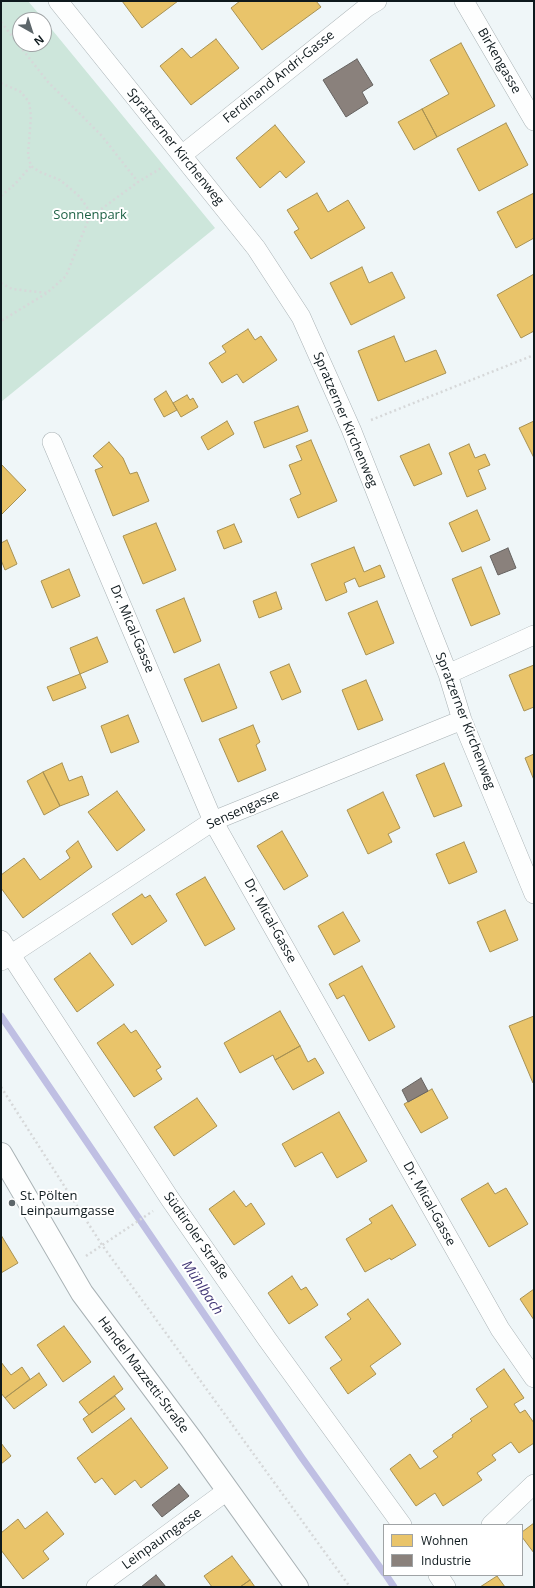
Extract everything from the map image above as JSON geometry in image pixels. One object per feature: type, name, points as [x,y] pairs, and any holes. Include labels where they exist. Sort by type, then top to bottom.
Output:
[{"type":"street","name":"Spratzerner Kirchenweg","points":[[58,1],[256,248],[301,317],[351,429],[448,674],[462,720],[534,894]]},
{"type":"street","name":"Birkengasse","points":[[464,1],[534,121]]},
{"type":"street","name":"Ferdinand Andri-Gasse","points":[[182,155],[369,3]]},
{"type":"street","name":"Dr. Mical-Gasse","points":[[52,442],[213,821],[500,1329],[534,1378]]},
{"type":"street","points":[[448,674],[534,635]]},
{"type":"street","name":"Sensengasse","points":[[4,952],[213,821],[462,720]]},
{"type":"street","name":"Südtiroler Straße","points":[[4,952],[170,1200],[267,1339],[401,1524]]},
{"type":"street","name":"Handel Mazzetti-Straße","points":[[1,1154],[82,1293],[228,1490],[297,1587]]},
{"type":"street","points":[[492,1524],[534,1484]]},
{"type":"street","name":"Leinpaumgasse","points":[[96,1587],[228,1490]]},
{"type":"path","points":[[1,22],[48,82],[102,136],[138,182]]},
{"type":"path","points":[[1,83],[21,92],[29,102],[31,116],[28,155],[31,166],[40,172],[60,180],[78,195],[86,207],[89,218]]},
{"type":"path","points":[[1,321],[47,293],[66,276],[89,218],[138,182],[182,155]]},
{"type":"path","points":[[1,196],[15,184],[31,166]]},
{"type":"path","points":[[1,283],[12,289],[47,293]]},
{"type":"path","points":[[351,429],[534,354]]},
{"type":"path","points":[[1,1086],[102,1245],[350,1587]]},
{"type":"path","points":[[68,1269],[170,1200]]},
{"type":"green space","name":"Sonnenpark","points":[[1,1],[28,1],[37,12],[12,12],[12,52],[52,52],[52,30],[215,228],[1,402]]},
{"type":"building: Wohnen","points":[[122,1],[178,1],[142,28]]},
{"type":"building: Wohnen","points":[[240,1],[316,1],[321,7],[262,50],[231,8]]},
{"type":"building: Wohnen","points":[[216,39],[239,68],[191,105],[160,66],[182,48],[191,58]]},
{"type":"building: Wohnen","points":[[461,43],[495,106],[437,137],[422,109],[449,94],[430,60]]},
{"type":"building: Wohnen","points":[[422,109],[437,137],[414,150],[398,122]]},
{"type":"building: Wohnen","points":[[506,123],[528,165],[479,191],[457,149]]},
{"type":"building: Wohnen","points":[[275,125],[305,162],[286,178],[280,171],[260,188],[236,158]]},
{"type":"building: Wohnen","points":[[317,193],[328,212],[348,200],[365,228],[311,259],[294,232],[299,229],[287,210]]},
{"type":"building: Wohnen","points":[[534,193],[534,238],[516,248],[497,212]]},
{"type":"building: Wohnen","points":[[362,267],[369,283],[392,272],[405,298],[351,325],[330,283]]},
{"type":"building: Wohnen","points":[[534,274],[534,331],[521,338],[497,295]]},
{"type":"building: Wohnen","points":[[248,329],[255,340],[261,336],[277,360],[243,383],[237,374],[222,383],[209,363],[226,352],[222,346]]},
{"type":"building: Wohnen","points":[[394,336],[405,362],[436,350],[446,373],[378,401],[358,351]]},
{"type":"building: Wohnen","points":[[166,391],[177,410],[164,417],[154,399]]},
{"type":"building: Wohnen","points":[[187,395],[190,400],[193,398],[198,407],[181,417],[173,403]]},
{"type":"building: Wohnen","points":[[298,406],[308,431],[264,448],[254,422]]},
{"type":"building: Wohnen","points":[[227,421],[234,434],[208,450],[201,437]]},
{"type":"building: Wohnen","points":[[534,421],[534,458],[519,428]]},
{"type":"building: Wohnen","points":[[311,440],[337,501],[298,518],[290,499],[301,494],[289,465],[302,460],[296,446]]},
{"type":"building: Wohnen","points":[[109,442],[123,458],[130,474],[137,472],[149,501],[113,516],[95,470],[103,467],[93,456]]},
{"type":"building: Wohnen","points":[[429,444],[442,474],[414,486],[400,456]]},
{"type":"building: Wohnen","points":[[469,444],[475,458],[485,454],[490,465],[478,470],[486,489],[467,497],[449,453]]},
{"type":"building: Wohnen","points":[[1,464],[26,490],[1,515]]},
{"type":"building: Wohnen","points":[[477,510],[490,540],[462,552],[449,523]]},
{"type":"building: Wohnen","points":[[156,523],[176,570],[143,584],[123,536]]},
{"type":"building: Wohnen","points":[[234,524],[242,542],[224,549],[217,531]]},
{"type":"building: Wohnen","points":[[7,540],[17,564],[5,570],[1,560],[1,543]]},
{"type":"building: Wohnen","points":[[354,547],[364,572],[380,565],[385,577],[359,587],[355,578],[344,583],[347,592],[326,601],[311,564]]},
{"type":"building: Wohnen","points":[[481,567],[500,614],[471,626],[452,579]]},
{"type":"building: Wohnen","points":[[69,569],[80,596],[52,608],[41,581]]},
{"type":"building: Wohnen","points":[[276,592],[282,609],[259,618],[253,601]]},
{"type":"building: Wohnen","points":[[184,598],[201,641],[174,653],[156,610]]},
{"type":"building: Wohnen","points":[[377,601],[394,643],[366,655],[348,613]]},
{"type":"building: Wohnen","points":[[97,637],[108,662],[80,674],[70,648]]},
{"type":"building: Wohnen","points":[[219,664],[237,708],[202,722],[184,679]]},
{"type":"building: Wohnen","points":[[289,664],[301,692],[282,700],[270,672]]},
{"type":"building: Wohnen","points":[[534,665],[534,707],[524,711],[509,675]]},
{"type":"building: Wohnen","points":[[80,674],[86,688],[53,701],[47,687]]},
{"type":"building: Wohnen","points":[[366,680],[383,720],[358,730],[342,690]]},
{"type":"building: Wohnen","points":[[128,715],[139,742],[111,753],[101,726]]},
{"type":"building: Wohnen","points":[[253,725],[260,742],[256,745],[266,770],[238,782],[219,739]]},
{"type":"building: Wohnen","points":[[534,754],[534,780],[525,758]]},
{"type":"building: Wohnen","points":[[62,763],[69,781],[82,776],[89,795],[60,806],[43,772]]},
{"type":"building: Wohnen","points":[[444,763],[462,806],[434,817],[416,775]]},
{"type":"building: Wohnen","points":[[43,772],[60,806],[44,815],[27,781]]},
{"type":"building: Wohnen","points":[[117,791],[145,830],[117,851],[88,812]]},
{"type":"building: Wohnen","points":[[383,792],[400,828],[388,834],[392,842],[368,854],[347,810]]},
{"type":"building: Wohnen","points":[[282,831],[308,876],[284,890],[257,846]]},
{"type":"building: Wohnen","points":[[78,841],[92,867],[23,918],[1,888],[1,875],[24,858],[40,880],[70,858],[66,851]]},
{"type":"building: Wohnen","points":[[464,842],[477,872],[449,884],[436,854]]},
{"type":"building: Wohnen","points":[[205,877],[235,929],[205,946],[176,894]]},
{"type":"building: Wohnen","points":[[142,894],[145,898],[150,895],[167,921],[132,945],[112,914]]},
{"type":"building: Wohnen","points":[[505,910],[518,940],[490,952],[477,922]]},
{"type":"building: Wohnen","points":[[343,912],[360,941],[334,955],[318,926]]},
{"type":"building: Wohnen","points":[[90,953],[114,985],[77,1012],[54,979]]},
{"type":"building: Wohnen","points":[[362,966],[395,1027],[369,1041],[344,995],[337,999],[329,984]]},
{"type":"building: Wohnen","points":[[280,1011],[300,1046],[275,1060],[273,1055],[240,1073],[224,1043]]},
{"type":"building: Wohnen","points":[[534,1016],[534,1082],[533,1083],[509,1026]]},
{"type":"building: Wohnen","points":[[124,1024],[131,1033],[136,1030],[161,1067],[156,1070],[162,1079],[134,1097],[97,1043]]},
{"type":"building: Wohnen","points":[[300,1046],[308,1062],[315,1058],[324,1073],[293,1090],[275,1060]]},
{"type":"building: Wohnen","points":[[432,1089],[448,1118],[421,1133],[404,1104]]},
{"type":"building: Wohnen","points":[[197,1098],[217,1126],[174,1156],[154,1127]]},
{"type":"building: Wohnen","points":[[339,1112],[367,1161],[337,1178],[322,1152],[295,1167],[282,1144]]},
{"type":"building: Wohnen","points":[[488,1183],[495,1194],[506,1188],[528,1224],[489,1247],[461,1199]]},
{"type":"building: Wohnen","points":[[234,1191],[246,1207],[251,1203],[265,1224],[234,1245],[209,1209]]},
{"type":"building: Wohnen","points":[[392,1205],[416,1245],[391,1260],[390,1258],[365,1272],[346,1239],[372,1223],[369,1219]]},
{"type":"building: Wohnen","points":[[1,1235],[18,1263],[1,1273]]},
{"type":"building: Wohnen","points":[[292,1276],[301,1290],[306,1287],[318,1305],[289,1324],[268,1293]]},
{"type":"building: Wohnen","points":[[534,1289],[534,1320],[520,1299]]},
{"type":"building: Wohnen","points":[[368,1299],[401,1344],[370,1366],[376,1374],[348,1394],[330,1368],[342,1360],[325,1337],[351,1319],[347,1314]]},
{"type":"building: Wohnen","points":[[64,1326],[91,1362],[63,1382],[37,1345]]},
{"type":"building: Wohnen","points":[[1,1362],[11,1375],[22,1367],[30,1379],[5,1398],[1,1393]]},
{"type":"building: Wohnen","points":[[504,1369],[524,1398],[514,1404],[520,1413],[525,1410],[534,1423],[534,1443],[519,1453],[511,1442],[492,1455],[496,1460],[477,1473],[482,1480],[443,1506],[435,1493],[416,1506],[390,1469],[410,1454],[420,1469],[438,1457],[433,1451],[472,1421],[470,1419],[488,1407],[476,1389]]},
{"type":"building: Wohnen","points":[[39,1373],[47,1385],[14,1409],[5,1398]]},
{"type":"building: Wohnen","points":[[114,1376],[123,1389],[89,1415],[79,1402]]},
{"type":"building: Wohnen","points":[[115,1396],[125,1409],[92,1433],[83,1419]]},
{"type":"building: Wohnen","points":[[131,1418],[168,1468],[141,1488],[135,1480],[115,1495],[102,1478],[95,1483],[77,1458]]},
{"type":"building: Wohnen","points":[[1,1443],[11,1456],[1,1464]]},
{"type":"building: Wohnen","points":[[47,1512],[64,1534],[43,1551],[49,1559],[23,1579],[1,1550],[1,1533],[18,1519],[25,1529]]},
{"type":"building: Wohnen","points":[[534,1523],[534,1553],[523,1538],[523,1531]]},
{"type":"building: Wohnen","points":[[232,1556],[250,1580],[240,1587],[212,1587],[204,1576]]},
{"type":"building: Wohnen","points":[[497,1576],[505,1587],[480,1587]]},
{"type":"building: Wohnen","points":[[250,1580],[255,1587],[240,1587]]},
{"type":"building: Industrie","points":[[357,59],[373,85],[362,92],[368,103],[346,117],[323,80]]},
{"type":"building: Industrie","points":[[508,548],[516,568],[498,575],[490,556]]},
{"type":"building: Industrie","points":[[421,1078],[428,1091],[408,1102],[402,1090]]},
{"type":"building: Industrie","points":[[179,1484],[189,1496],[162,1517],[152,1505]]},
{"type":"building: Industrie","points":[[156,1575],[166,1587],[141,1587]]},
{"type":"waterway","name":"Mühlbach","points":[[1,1016],[302,1458],[383,1572]]},
{"type":"waterway","name":"Mühlbach","points":[[387,1576],[394,1587]]},
{"type":"place","name":"St. Pölten Leinpaumgasse","points":[[12,1203]]}]
